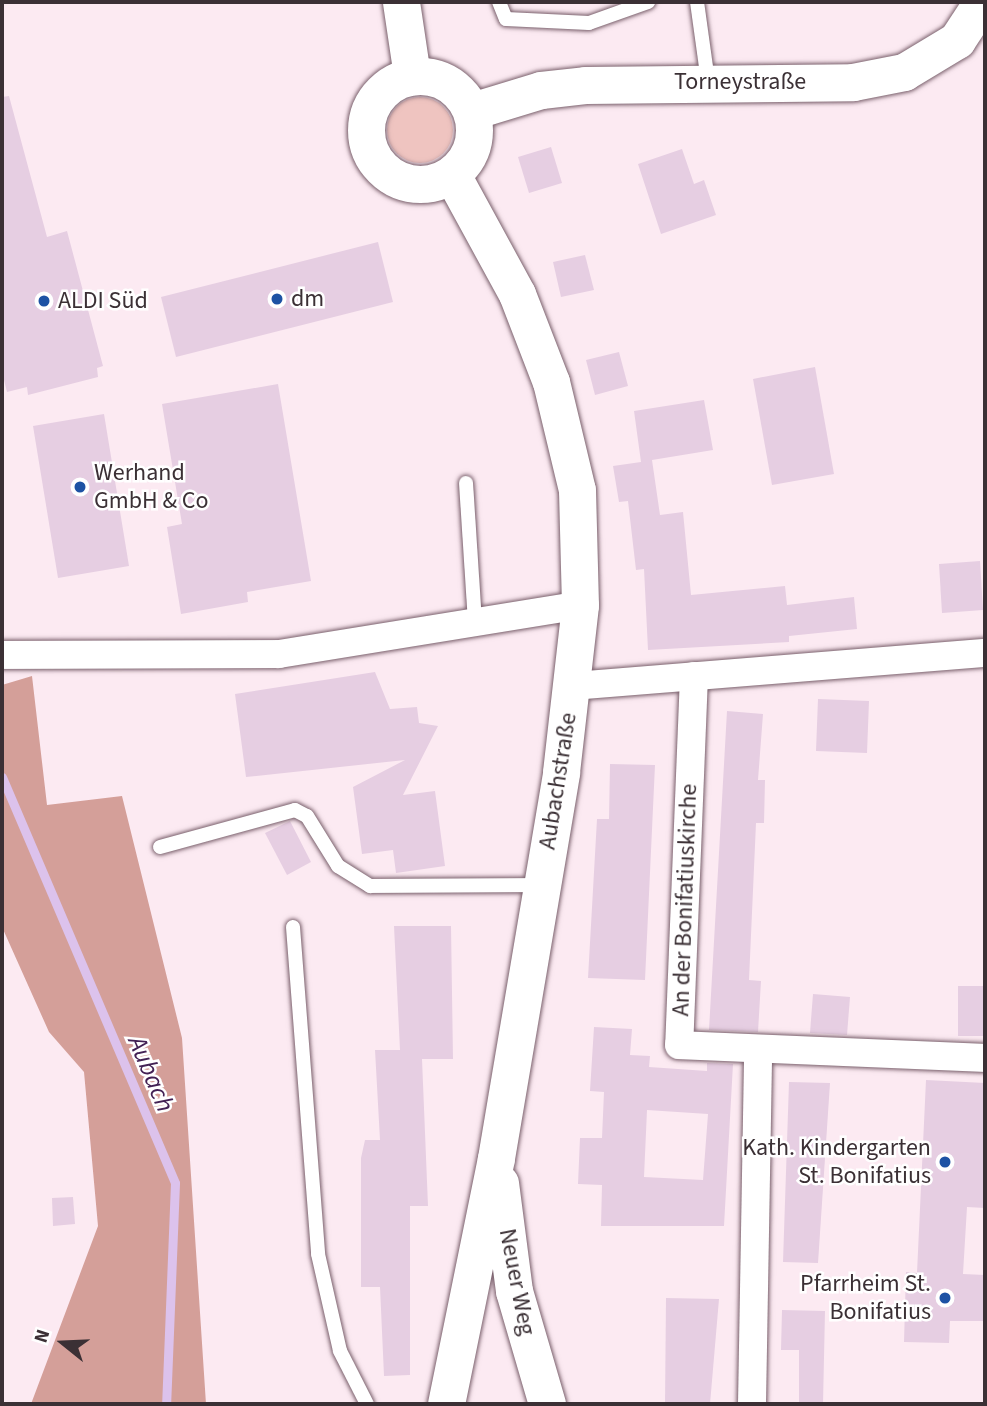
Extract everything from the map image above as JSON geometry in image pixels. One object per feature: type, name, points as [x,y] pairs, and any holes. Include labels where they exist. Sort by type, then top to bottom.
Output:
[{"type":"street","points":[[401,2],[412,76]]},
{"type":"street","name":"Torneystraße","points":[[472,111],[541,90],[708,81],[853,82],[904,72],[957,40],[982,2]]},
{"type":"street","points":[[412,76],[434,77],[459,91],[472,111],[474,144],[452,175],[435,184],[407,184],[382,170],[367,145],[367,117],[381,92],[412,76]]},
{"type":"street","name":"Aubachstraße","points":[[446,1404],[496,1158],[573,686],[580,605],[577,490],[551,382],[517,294],[452,175]]},
{"type":"street","points":[[2,655],[279,653],[580,605]]},
{"type":"street","points":[[573,686],[985,653]]},
{"type":"street","name":"An der Bonifatiuskirche","points":[[694,676],[679,1045],[985,1058]]},
{"type":"street","points":[[752,1404],[758,1049]]},
{"type":"street","name":"Neuer Weg","points":[[496,1158],[514,1290],[547,1404]]},
{"type":"lane","points":[[499,2],[506,19],[589,23],[649,2]]},
{"type":"lane","points":[[697,2],[708,81]]},
{"type":"lane","points":[[466,483],[475,622]]},
{"type":"lane","points":[[160,847],[295,810],[307,816],[338,866],[370,886],[541,885]]},
{"type":"lane","points":[[293,927],[318,1254],[340,1351],[367,1404]]},
{"type":"shaded area","points":[[420,97],[433,100],[443,107],[450,117],[453,130],[450,143],[443,153],[433,160],[420,163],[407,160],[397,153],[390,143],[387,130],[390,117],[397,107],[407,100]]},
{"type":"shaded area","points":[[32,676],[47,805],[122,796],[182,1038],[206,1404],[31,1404],[98,1226],[84,1072],[49,1032],[2,927],[2,685]]},
{"type":"building","name":"ALDI Süd","points":[[9,96],[47,237],[67,231],[103,366],[97,368],[98,377],[28,395],[27,387],[7,392],[2,372],[2,97]]},
{"type":"building","points":[[551,147],[562,183],[529,193],[518,157]]},
{"type":"building","points":[[682,149],[694,184],[704,180],[716,215],[661,234],[638,164]]},
{"type":"building","name":"dm","points":[[378,242],[393,302],[176,357],[161,297]]},
{"type":"building","points":[[585,255],[594,290],[561,297],[553,262]]},
{"type":"building","points":[[619,352],[628,386],[595,395],[586,360]]},
{"type":"building","points":[[815,367],[834,474],[772,485],[753,379]]},
{"type":"building","points":[[278,384],[311,581],[247,592],[248,602],[181,614],[167,527],[182,524],[162,404]]},
{"type":"building","points":[[704,400],[713,450],[652,460],[660,515],[683,512],[691,595],[785,586],[787,605],[854,597],[857,629],[789,636],[789,642],[648,650],[644,569],[636,570],[628,501],[619,502],[613,466],[641,462],[634,411]]},
{"type":"building","name":"Werhand GmbH & Co","points":[[104,414],[129,566],[58,578],[33,426]]},
{"type":"building","points":[[980,561],[983,610],[942,613],[939,564]]},
{"type":"building","points":[[375,672],[390,709],[417,707],[419,723],[438,726],[403,795],[435,791],[445,866],[396,873],[393,850],[362,854],[353,787],[405,760],[246,777],[235,694]]},
{"type":"building","points":[[818,699],[869,701],[867,753],[816,751]]},
{"type":"building","points":[[727,711],[763,714],[758,780],[765,780],[764,823],[756,823],[749,980],[761,981],[758,1032],[709,1030]]},
{"type":"building","points":[[610,764],[655,765],[645,980],[588,978],[597,819],[609,819]]},
{"type":"building","points":[[290,821],[311,862],[287,875],[265,833]]},
{"type":"building","points":[[394,926],[451,926],[453,1059],[422,1059],[428,1206],[410,1206],[410,1375],[384,1376],[380,1287],[361,1287],[361,1158],[365,1140],[380,1140],[375,1050],[400,1050]]},
{"type":"building","points":[[958,986],[985,986],[985,1036],[958,1036]]},
{"type":"building","points":[[813,994],[850,997],[847,1035],[810,1033]]},
{"type":"building","points":[[594,1027],[632,1029],[630,1055],[650,1056],[649,1067],[707,1071],[707,1063],[733,1064],[724,1226],[601,1226],[602,1185],[578,1184],[580,1138],[602,1138],[604,1092],[590,1091]],"holes":[[[647,1110],[708,1114],[703,1180],[644,1177]]]},
{"type":"building","points":[[926,1080],[985,1083],[985,1208],[967,1207],[963,1274],[985,1275],[983,1321],[950,1321],[949,1343],[904,1342],[906,1272],[917,1273]]},
{"type":"building","points":[[789,1082],[830,1083],[818,1263],[783,1262]]},
{"type":"building","points":[[73,1197],[75,1224],[53,1226],[52,1198]]},
{"type":"building","points":[[666,1298],[719,1299],[710,1404],[665,1404]]},
{"type":"building","points":[[782,1310],[825,1311],[823,1404],[799,1404],[799,1350],[781,1350]]},
{"type":"waterway","name":"Aubach","points":[[2,777],[175,1183],[166,1404]]},
{"type":"place","name":"dm","points":[[277,299]]},
{"type":"place","name":"ALDI Süd","points":[[44,301]]},
{"type":"place","name":"Werhand GmbH & Co","points":[[80,487]]},
{"type":"place","name":"Kath. Kindergarten St. Bonifatius","points":[[945,1162]]},
{"type":"place","name":"Pfarrheim St. Bonifatius","points":[[945,1298]]}]
